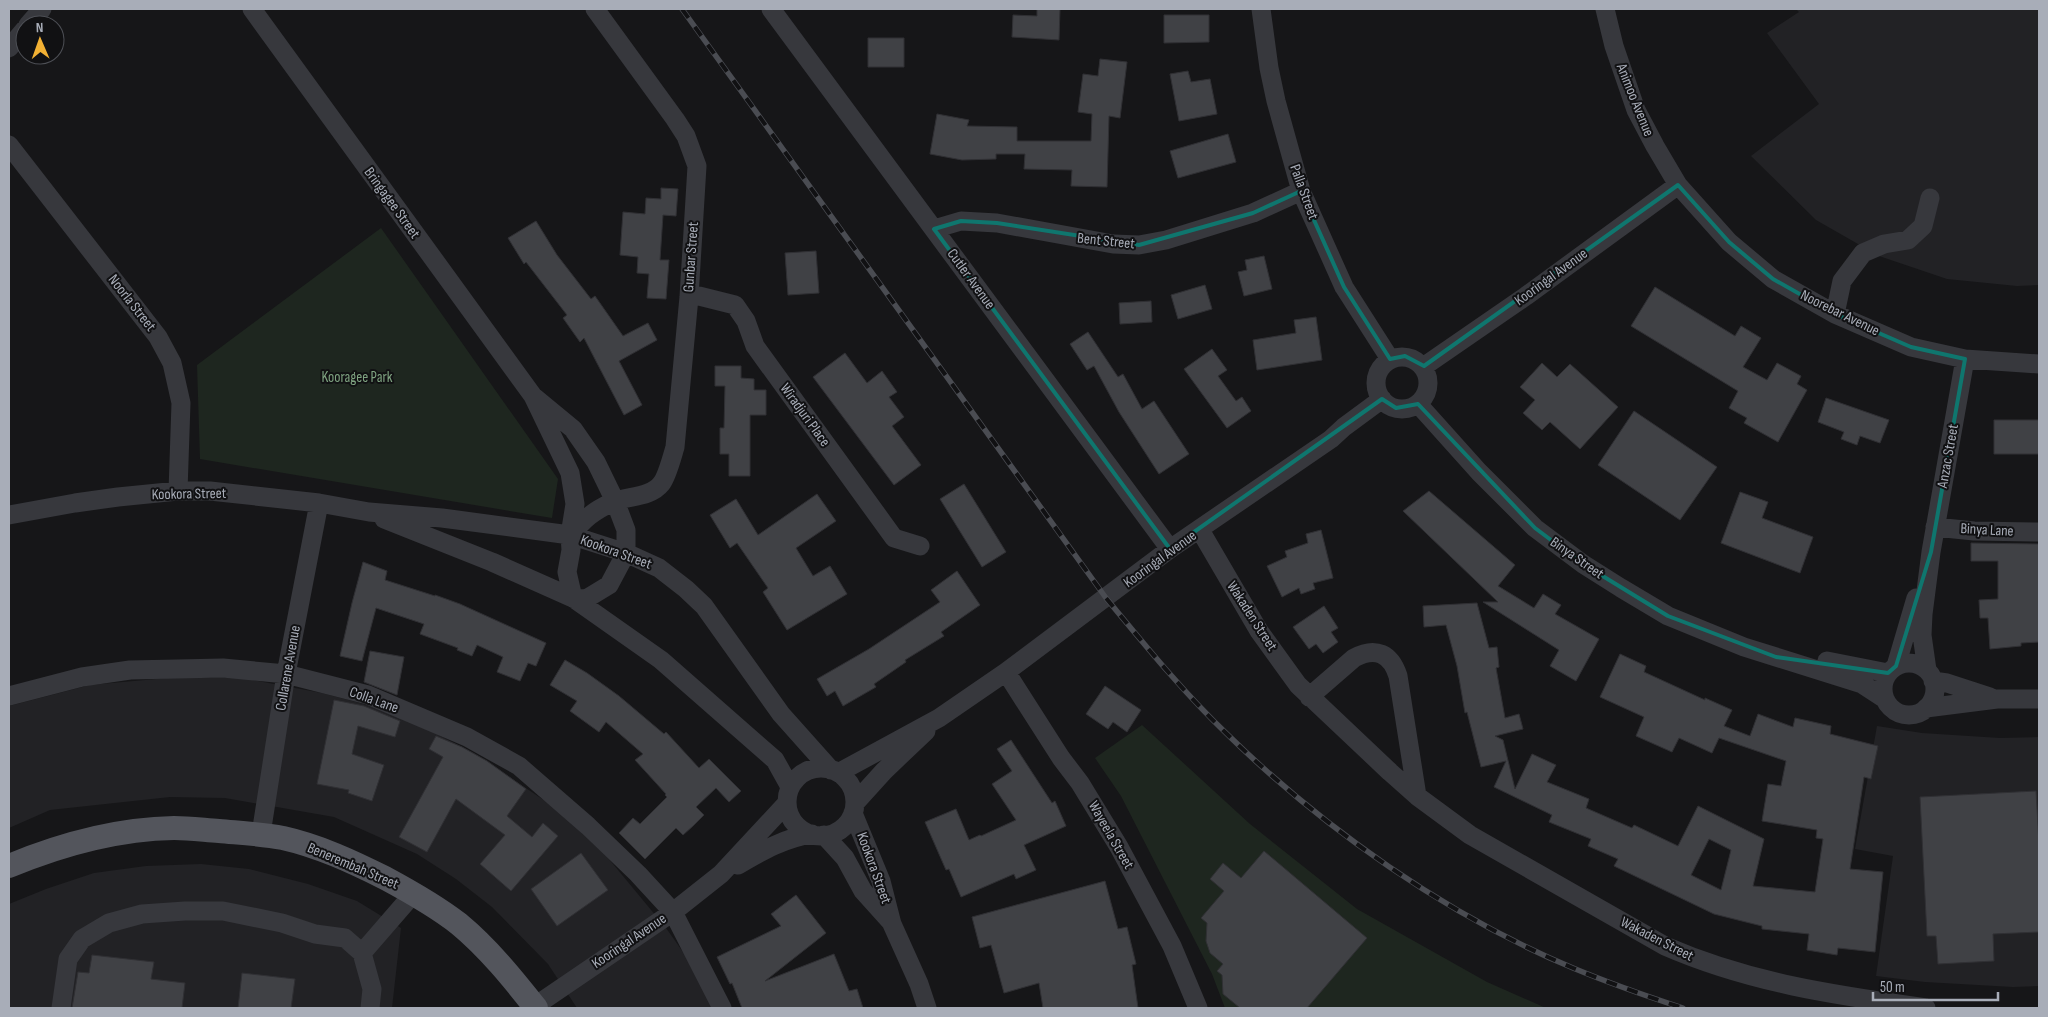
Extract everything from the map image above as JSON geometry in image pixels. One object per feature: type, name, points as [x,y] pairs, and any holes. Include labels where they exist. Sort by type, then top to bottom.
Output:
[{"type":"main road","name":"Benerembah Street","points":[[9,866],[44,851],[82,840],[133,831],[175,828],[261,834],[285,839],[328,852],[366,868],[431,903],[461,926],[508,974],[534,1008]]},
{"type":"street","name":"Bringagee Street","points":[[252,9],[533,396],[570,473],[575,504],[570,536],[571,550],[566,572],[574,598],[586,599],[609,585],[626,553],[626,530],[615,501],[596,462],[573,429],[533,396]]},
{"type":"street","name":"Gunbar Street","points":[[595,9],[675,119],[686,136],[697,166],[689,297],[675,447],[661,485],[647,493],[615,501]]},
{"type":"street","name":"Cutler Avenue","points":[[771,9],[1170,549]]},
{"type":"street","name":"Palla Street","points":[[1261,9],[1276,101],[1301,191],[1344,287],[1390,359]]},
{"type":"street","name":"Animoo Avenue","points":[[1605,9],[1614,46],[1636,110],[1678,185]]},
{"type":"street","name":"Noorla Street","points":[[9,145],[158,337],[172,362],[181,403],[178,491]]},
{"type":"street","name":"Noorebar Avenue","points":[[1678,185],[1729,242],[1773,279],[1835,314],[1911,346],[1965,359],[2039,364]]},
{"type":"street","name":"Kooringal Avenue","points":[[1423,367],[1678,185]]},
{"type":"street","name":"Bent Street","points":[[934,229],[961,221],[997,223],[1113,244],[1139,245],[1166,240],[1253,213],[1301,191]]},
{"type":"street","points":[[1835,314],[1842,281],[1863,253],[1884,244],[1908,240],[1923,226],[1930,198]]},
{"type":"street","name":"Wiradjuri Place","points":[[689,297],[699,296],[735,304],[746,321],[756,346],[894,538],[920,546]]},
{"type":"street","points":[[1404,356],[1412,358],[1428,374],[1429,383],[1424,398],[1411,408],[1396,408],[1382,399],[1376,386],[1378,371],[1390,359],[1404,356]]},
{"type":"street","name":"Anzac Street","points":[[1930,676],[1922,635],[1931,552],[1965,359]]},
{"type":"street","name":"Kooringal Avenue","points":[[835,771],[939,718],[1006,672],[1170,549],[1331,439],[1344,426],[1382,399]]},
{"type":"street","name":"Binya Street","points":[[1418,404],[1472,465],[1535,528],[1583,564],[1668,616],[1744,647],[1862,684],[1885,699]]},
{"type":"street","name":"Kookora Street","points":[[9,515],[75,502],[178,491],[210,491],[319,503],[369,512],[442,518],[570,536],[626,553],[659,568],[704,606],[782,714],[835,771]]},
{"type":"street","points":[[570,536],[585,518],[615,501]]},
{"type":"street","name":"Collarene Avenue","points":[[261,834],[286,674],[319,503]]},
{"type":"street","name":"Kookora Street","points":[[369,512],[574,598],[661,660],[775,760],[789,795]]},
{"type":"street","name":"Binya Lane","points":[[1936,527],[1974,531],[2039,532]]},
{"type":"street","name":"Wakaden Street","points":[[1200,530],[1259,631],[1298,685],[1417,796],[1470,835],[1665,946],[1698,960],[1775,984],[1926,1008]]},
{"type":"street","name":"Anzac Street","points":[[1892,670],[1931,552]]},
{"type":"street","points":[[1309,697],[1362,653],[1372,652],[1387,656],[1398,676],[1417,796]]},
{"type":"street","name":"Binya Street","points":[[1776,657],[1892,670]]},
{"type":"street","points":[[1997,700],[1930,676],[1912,663],[1892,670],[1883,685],[1885,699],[1889,706],[1903,714],[1910,714],[1926,708],[1997,700],[2039,699]]},
{"type":"street","name":"Colla Lane","points":[[9,696],[82,677],[130,670],[223,668],[286,674],[368,695],[467,737],[519,766],[594,832],[638,874],[673,912],[722,1008]]},
{"type":"street","name":"Wayeela Street","points":[[1006,672],[1061,758],[1080,783],[1119,847],[1172,946],[1198,1008]]},
{"type":"street","points":[[1926,708],[1934,696],[1930,676]]},
{"type":"street","name":"Kooringal Avenue","points":[[854,808],[884,770],[939,718]]},
{"type":"street","points":[[819,768],[835,771],[850,786],[854,808],[842,828],[818,835],[802,830],[794,822],[789,813],[789,795],[798,777],[808,771],[819,768]]},
{"type":"street","name":"Kooringal Avenue","points":[[721,874],[789,795]]},
{"type":"street","name":"Kookora Street","points":[[854,808],[881,881],[892,924],[927,1008]]},
{"type":"street","name":"Kooringal Avenue","points":[[534,1008],[673,912],[721,874],[794,836],[818,835]]},
{"type":"street","name":"Kookora Street","points":[[818,835],[845,858],[864,891],[892,924]]},
{"type":"street","points":[[362,952],[414,893]]},
{"type":"street","points":[[61,1008],[68,960],[82,939],[109,922],[142,914],[185,911],[223,911],[282,923],[315,934],[345,938],[362,952],[372,989],[370,1008]]},
{"type":"highlighted area","points":[[1678,185],[1729,242],[1773,279],[1835,314],[1911,347],[1965,359],[1931,552],[1896,666],[1888,673],[1776,657],[1668,616],[1583,564],[1535,528],[1418,404],[1396,408],[1382,399],[1170,549],[934,229],[961,221],[997,223],[1139,245],[1253,213],[1301,191],[1344,287],[1390,359],[1405,356],[1424,366]]},
{"type":"shaded area","points":[[1796,9],[2039,9],[2039,285],[2017,286],[1947,279],[1879,256],[1816,220],[1751,156],[1819,104],[1767,33],[1799,12]]},
{"type":"shaded area","points":[[167,678],[242,678],[322,693],[371,706],[419,725],[474,753],[551,805],[594,841],[666,928],[688,959],[713,1008],[577,1008],[548,964],[492,907],[456,879],[417,854],[334,817],[225,798],[170,797],[50,810],[9,828],[9,706],[90,685]]},
{"type":"shaded area","points":[[1877,726],[1922,733],[2000,738],[2039,737],[2039,986],[2013,987],[1925,982],[1876,976],[1893,856],[1855,849]]},
{"type":"shaded area","points":[[201,864],[249,869],[308,884],[357,901],[401,928],[392,1008],[9,1008],[9,904],[94,873],[146,866]]},
{"type":"green space","name":"Kooragee Park","points":[[381,228],[558,479],[552,518],[200,459],[197,365]]},
{"type":"green space","points":[[1142,725],[1250,824],[1357,909],[1487,982],[1546,1008],[1225,1008],[1212,974],[1121,796],[1095,758]]},
{"type":"building","points":[[1037,9],[1060,9],[1059,40],[1012,37],[1013,15],[1037,16]]},
{"type":"building","points":[[1164,15],[1209,15],[1209,42],[1164,43]]},
{"type":"building","points":[[868,38],[904,38],[904,67],[868,67]]},
{"type":"building","points":[[1100,59],[1127,62],[1120,118],[1109,116],[1107,187],[1071,186],[1072,170],[1024,169],[1025,154],[996,154],[996,159],[962,160],[930,154],[937,114],[969,120],[967,126],[1017,127],[1017,141],[1091,141],[1092,114],[1078,112],[1083,74],[1098,76]]},
{"type":"building","points":[[1188,71],[1191,82],[1210,79],[1217,114],[1179,121],[1170,74]]},
{"type":"building","points":[[1228,134],[1236,162],[1178,178],[1170,151]]},
{"type":"building","points":[[661,188],[678,189],[676,216],[663,215],[660,260],[669,260],[666,299],[647,298],[649,274],[637,273],[638,257],[620,255],[623,212],[645,214],[646,198],[661,199]]},
{"type":"building","points":[[536,221],[557,255],[591,299],[595,296],[623,336],[648,323],[657,340],[619,361],[642,405],[624,415],[584,338],[580,342],[563,318],[567,315],[526,262],[524,264],[508,238]]},
{"type":"building","points":[[816,251],[819,293],[788,295],[785,253]]},
{"type":"building","points":[[1264,256],[1272,289],[1244,296],[1238,272],[1247,270],[1245,260]]},
{"type":"building","points":[[1205,285],[1212,309],[1178,319],[1171,295]]},
{"type":"building","points":[[1655,287],[1735,336],[1741,326],[1761,338],[1743,367],[1767,380],[1777,363],[1801,376],[1797,384],[1807,390],[1778,442],[1744,423],[1747,418],[1729,408],[1738,391],[1631,326]]},
{"type":"building","points":[[1151,301],[1152,322],[1120,324],[1119,303]]},
{"type":"building","points":[[1316,317],[1322,360],[1257,370],[1253,340],[1296,333],[1294,320]]},
{"type":"building","points":[[1088,332],[1118,377],[1123,374],[1142,409],[1154,401],[1189,454],[1159,474],[1119,412],[1094,366],[1087,370],[1070,344]]},
{"type":"building","points":[[1212,349],[1227,370],[1218,376],[1236,401],[1242,397],[1251,411],[1227,428],[1184,369]]},
{"type":"building","points":[[845,353],[867,383],[882,371],[897,392],[889,397],[904,417],[892,426],[921,465],[894,485],[813,377]]},
{"type":"building","points":[[1542,363],[1557,377],[1570,364],[1618,407],[1580,449],[1550,422],[1542,430],[1523,413],[1535,400],[1520,387]]},
{"type":"building","points":[[715,366],[741,366],[741,378],[754,379],[754,390],[766,390],[766,415],[750,415],[750,476],[729,476],[729,454],[720,454],[720,428],[724,428],[725,386],[715,386]]},
{"type":"building","points":[[1826,398],[1889,420],[1880,443],[1860,436],[1857,445],[1841,439],[1844,432],[1818,422]]},
{"type":"building","points":[[1634,411],[1717,467],[1680,520],[1598,465]]},
{"type":"building","points":[[1994,420],[2039,420],[2039,454],[1994,454]]},
{"type":"building","points":[[964,484],[1006,552],[982,567],[940,499]]},
{"type":"building","points":[[1429,491],[1515,565],[1498,586],[1534,608],[1543,594],[1561,605],[1555,614],[1599,639],[1576,681],[1550,666],[1559,650],[1483,602],[1498,602],[1403,511]]},
{"type":"building","points":[[1740,492],[1768,502],[1762,518],[1813,537],[1800,573],[1721,543]]},
{"type":"building","points":[[817,494],[836,521],[796,548],[813,576],[830,566],[847,594],[787,630],[763,592],[768,588],[737,543],[730,548],[710,515],[736,499],[758,535]]},
{"type":"building","points":[[1321,530],[1333,578],[1313,583],[1315,589],[1301,594],[1299,588],[1282,597],[1267,566],[1287,557],[1285,551],[1308,543],[1306,534]]},
{"type":"building","points":[[1971,543],[2039,544],[2039,642],[2021,643],[2021,646],[1990,649],[1988,618],[1980,618],[1979,600],[1998,599],[1998,561],[1971,561]]},
{"type":"building","points":[[363,562],[387,571],[385,580],[460,604],[546,643],[536,666],[528,663],[520,681],[497,672],[503,657],[477,645],[472,656],[457,650],[458,648],[420,634],[424,624],[376,608],[362,661],[340,656]]},
{"type":"building","points":[[957,571],[980,605],[941,632],[944,636],[905,660],[906,662],[874,684],[876,687],[843,706],[835,691],[827,696],[817,679],[869,649],[940,602],[931,590]]},
{"type":"building","points":[[1477,603],[1489,648],[1497,647],[1499,667],[1496,668],[1505,718],[1519,714],[1523,729],[1495,736],[1503,740],[1515,789],[1532,754],[1556,765],[1547,782],[1589,799],[1586,808],[1632,828],[1634,825],[1678,846],[1698,806],[1764,839],[1753,886],[1815,892],[1823,839],[1816,838],[1817,830],[1762,821],[1768,784],[1781,786],[1786,761],[1719,738],[1712,753],[1679,738],[1672,752],[1636,736],[1644,717],[1600,697],[1620,654],[1646,666],[1644,672],[1705,700],[1705,698],[1732,710],[1724,726],[1750,736],[1758,714],[1793,727],[1795,718],[1831,726],[1830,734],[1878,746],[1871,779],[1864,777],[1850,869],[1883,872],[1875,952],[1838,948],[1837,955],[1807,950],[1809,934],[1762,929],[1762,926],[1714,914],[1614,866],[1618,859],[1588,846],[1591,839],[1549,822],[1552,815],[1494,787],[1506,761],[1481,767],[1467,712],[1465,713],[1457,666],[1446,625],[1424,627],[1423,606]],"holes":[[[1709,839],[1731,850],[1721,890],[1691,875]]]},
{"type":"building","points":[[1324,606],[1338,628],[1331,632],[1338,642],[1323,653],[1316,644],[1309,649],[1293,627]]},
{"type":"building","points":[[370,651],[404,657],[397,695],[364,682]]},
{"type":"building","points":[[565,660],[619,696],[664,734],[666,732],[699,768],[709,759],[741,791],[729,802],[716,788],[696,807],[704,815],[693,826],[683,835],[676,828],[645,859],[619,833],[633,818],[640,824],[667,797],[666,794],[635,760],[643,754],[606,722],[599,732],[570,711],[577,701],[550,685]]},
{"type":"building","points":[[1105,686],[1141,710],[1127,732],[1113,722],[1108,729],[1086,714]]},
{"type":"building","points":[[334,700],[364,706],[400,721],[395,737],[358,726],[352,754],[384,765],[372,801],[348,793],[349,790],[317,784]]},
{"type":"building","points":[[436,736],[462,747],[487,761],[526,789],[507,816],[532,837],[543,823],[558,836],[511,891],[480,864],[505,835],[456,799],[427,852],[399,837],[443,757],[429,749]]},
{"type":"building","points":[[1011,740],[1052,803],[1055,801],[1066,826],[1024,845],[1036,870],[1016,879],[1014,874],[961,897],[949,869],[946,870],[925,822],[956,809],[969,840],[1016,820],[992,784],[1012,771],[997,749]]},
{"type":"building","points":[[2036,791],[2039,844],[2039,932],[1993,934],[1994,961],[1938,964],[1936,936],[1927,936],[1920,797]]},
{"type":"building","points":[[1264,851],[1367,938],[1307,1008],[1240,1008],[1223,994],[1222,975],[1217,971],[1223,964],[1210,953],[1206,941],[1207,923],[1201,918],[1224,891],[1210,879],[1223,863],[1241,878]]},
{"type":"building","points":[[581,853],[608,890],[557,926],[531,889]]},
{"type":"building","points":[[1105,881],[1118,929],[1127,927],[1136,964],[1132,965],[1138,1008],[1043,1008],[1039,983],[1004,993],[991,945],[980,948],[972,917]]},
{"type":"building","points":[[796,895],[826,933],[765,981],[834,954],[849,991],[857,989],[863,1008],[742,1008],[732,983],[730,984],[717,957],[781,926],[771,914]]},
{"type":"building","points":[[92,955],[154,962],[151,979],[185,983],[182,1008],[72,1008],[78,972],[89,973]]},
{"type":"building","points":[[242,973],[295,979],[291,1008],[238,1008]]},
{"type":"railway","points":[[682,9],[1106,598],[1195,702],[1227,734],[1264,769],[1346,836],[1434,896],[1526,947],[1573,968],[1683,1008]]}]
